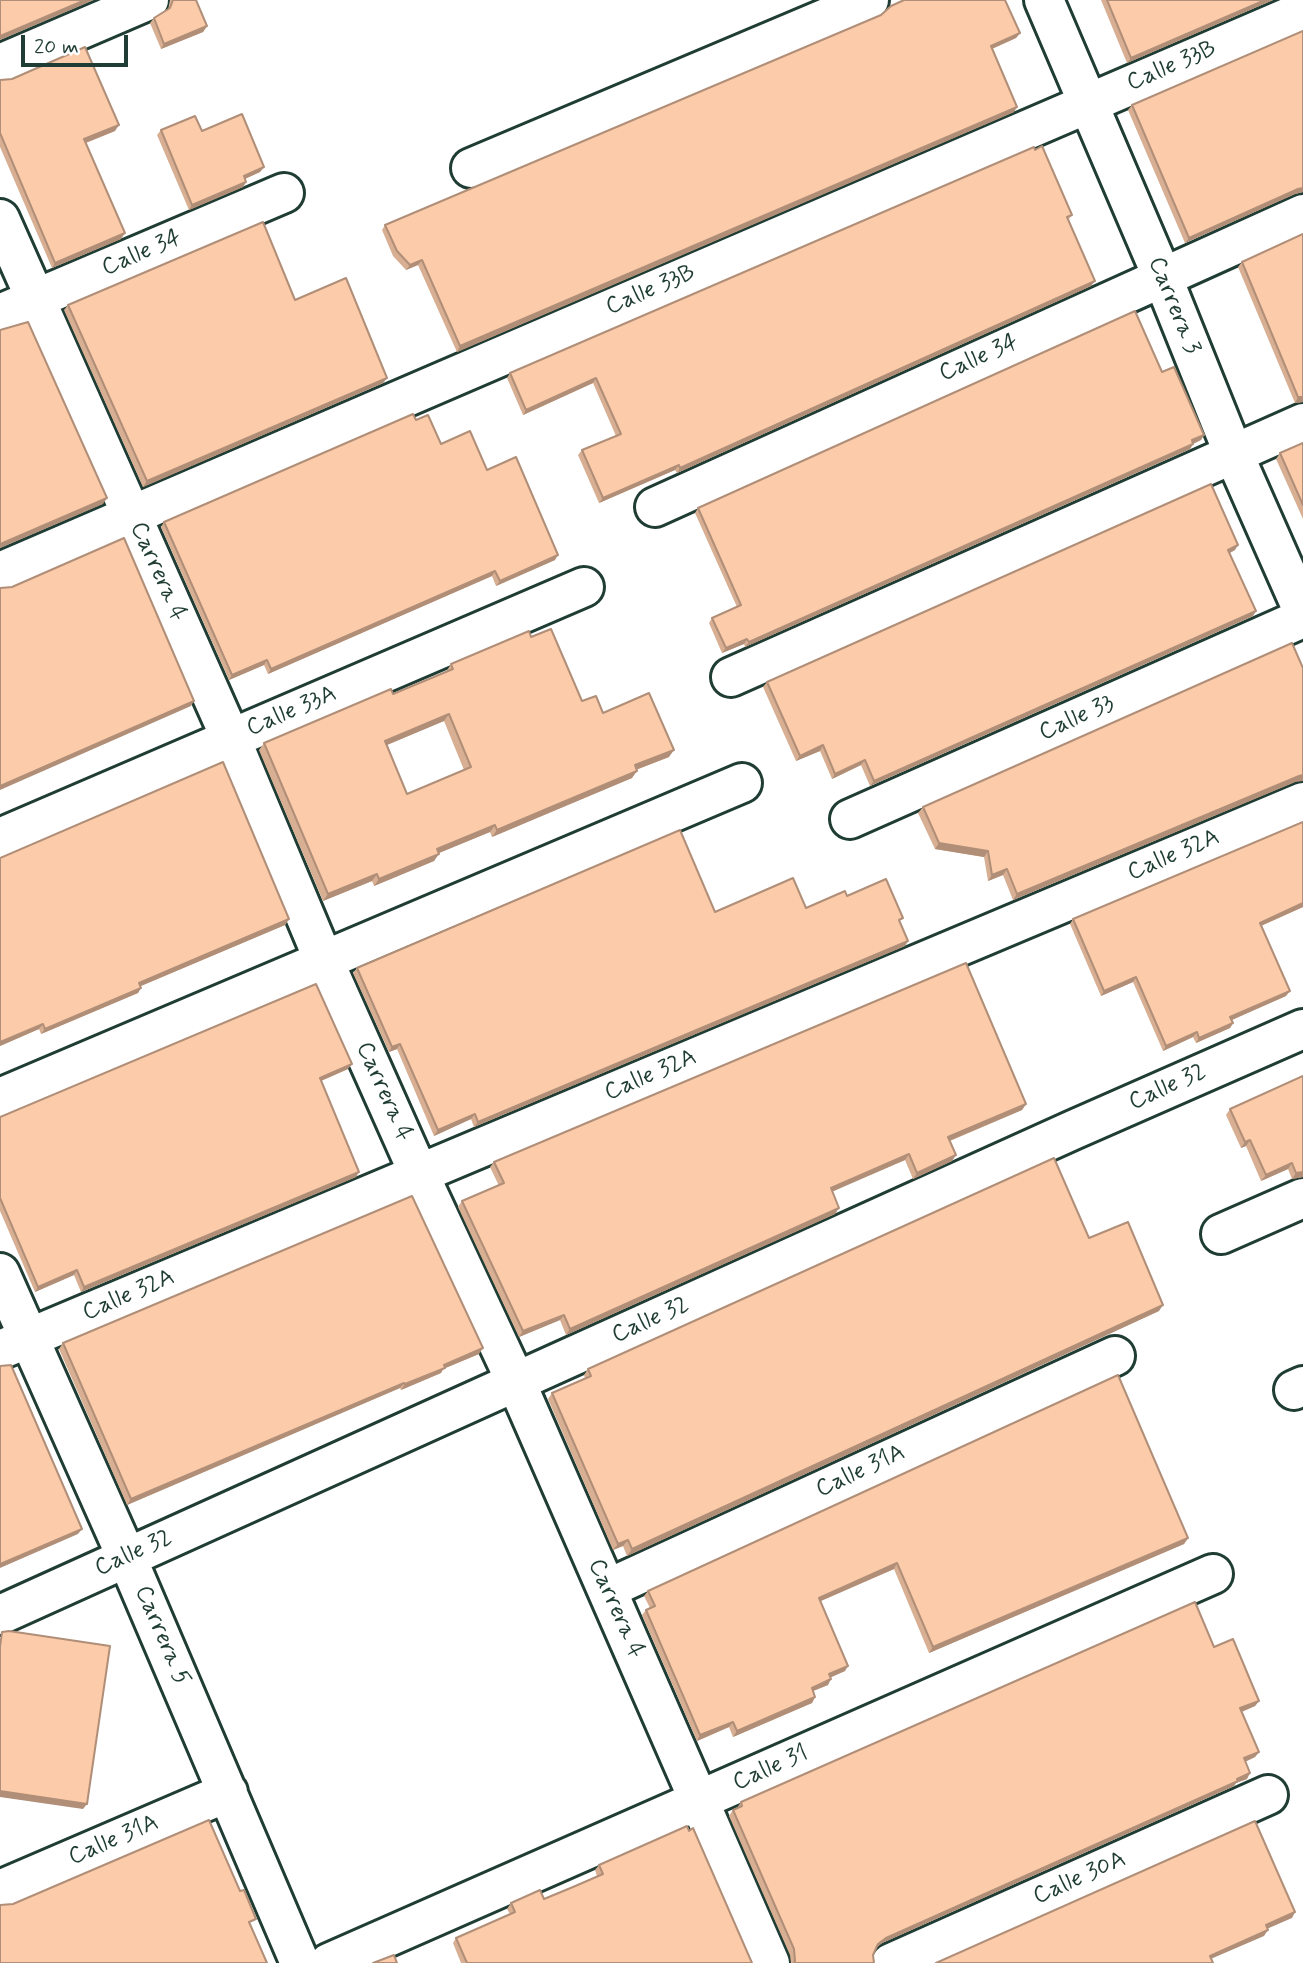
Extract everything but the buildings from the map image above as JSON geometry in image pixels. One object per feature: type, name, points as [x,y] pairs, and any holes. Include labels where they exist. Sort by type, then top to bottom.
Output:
[{"type":"street","points":[[0,64],[149,0]]},
{"type":"street","points":[[471,168],[869,0]]},
{"type":"street","name":"Carrera 3","points":[[1044,0],[1162,276],[1234,455],[1303,611]]},
{"type":"street","name":"Calle 33B","points":[[0,572],[1303,10]]},
{"type":"street","name":"Calle 34","points":[[17,307],[284,193]]},
{"type":"street","name":"Calle 34","points":[[656,507],[1303,214]]},
{"type":"street","name":"Carrera 4","points":[[0,219],[17,307],[132,515],[231,739],[324,961],[516,1382],[770,1963]]},
{"type":"street","points":[[731,677],[1303,423]]},
{"type":"street","name":"Calle 33A","points":[[0,838],[584,587]]},
{"type":"street","name":"Calle 33","points":[[850,820],[1303,618]]},
{"type":"street","points":[[0,1098],[743,783]]},
{"type":"street","name":"Calle 32A","points":[[14,1344],[1303,802]]},
{"type":"street","name":"Calle 32","points":[[0,1615],[1073,1130],[1303,1029]]},
{"type":"street","points":[[1221,1234],[1303,1198]]},
{"type":"street","name":"Carrera 5","points":[[0,1273],[14,1344],[127,1558],[300,1963]]},
{"type":"street","name":"Calle 31A","points":[[607,1589],[1115,1356]]},
{"type":"street","name":"Calle 31","points":[[329,1963],[1213,1574]]},
{"type":"street","name":"Calle 31A","points":[[0,1890],[228,1792]]},
{"type":"street","name":"Calle 30A","points":[[891,1963],[1268,1795]]}]
